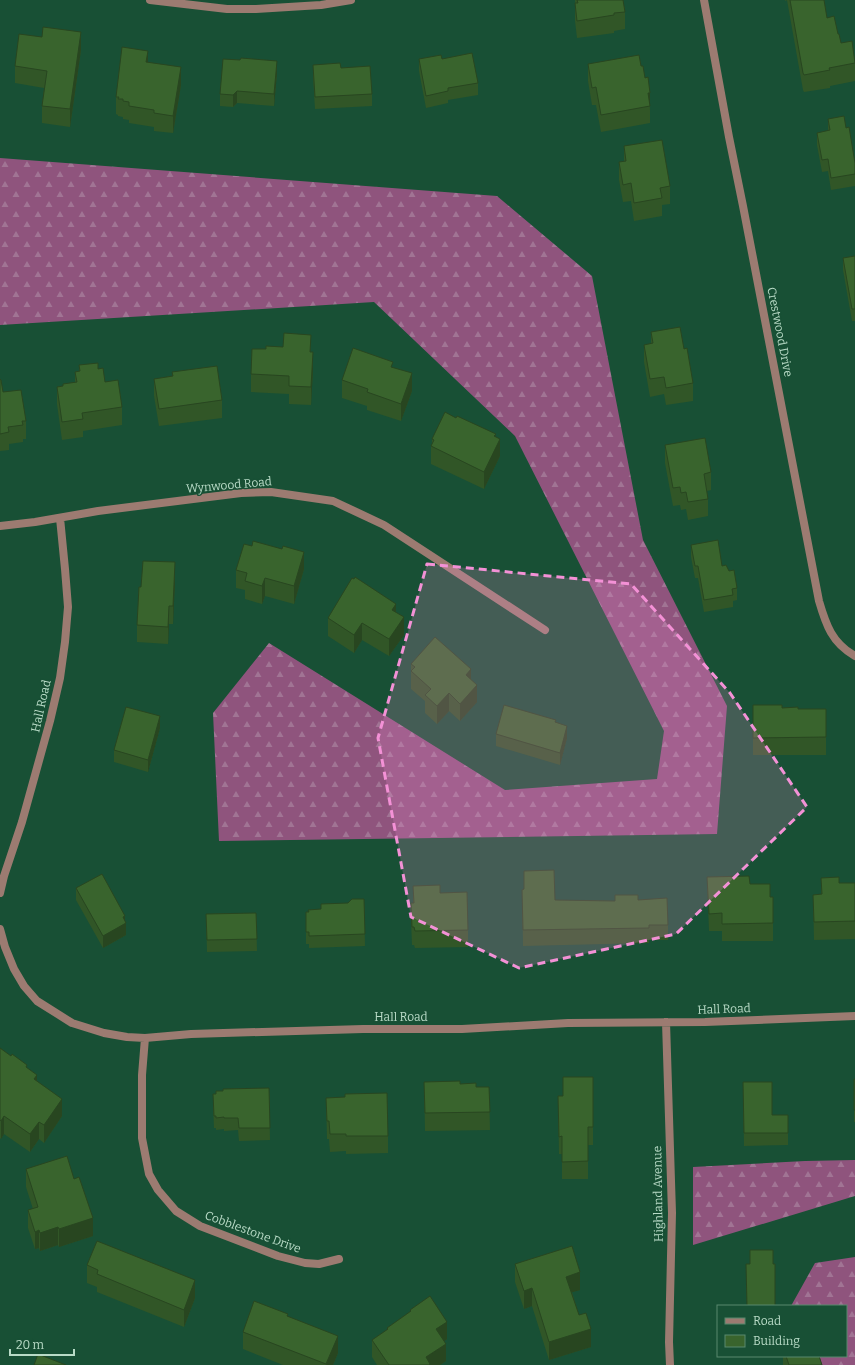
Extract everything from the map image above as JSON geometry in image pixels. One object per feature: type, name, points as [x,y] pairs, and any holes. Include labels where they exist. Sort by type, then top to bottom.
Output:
[{"type":"street","points":[[150,0],[234,9],[321,5],[351,0]]},
{"type":"street","name":"Crestwood Drive","points":[[704,0],[727,130],[745,214],[819,602],[825,622],[832,635],[847,651],[855,656]]},
{"type":"street","name":"Wynwood Road","points":[[0,526],[35,522],[98,511],[241,493],[271,492],[333,501],[384,525],[545,630]]},
{"type":"street","name":"Hall Road","points":[[0,893],[4,876],[22,822],[60,678],[68,607],[60,518]]},
{"type":"street","name":"Hall Road","points":[[0,929],[5,947],[14,969],[24,986],[37,1001],[72,1023],[104,1033],[127,1037],[145,1038],[191,1034],[363,1029],[462,1029],[568,1023],[705,1022],[855,1016]]},
{"type":"street","name":"Highland Avenue","points":[[666,1022],[672,1213],[669,1342],[670,1365]]},
{"type":"street","name":"Cobblestone Drive","points":[[145,1038],[142,1075],[142,1138],[149,1174],[158,1190],[176,1211],[200,1226],[278,1256],[305,1263],[319,1264],[339,1259]]},
{"type":"highlighted area","points":[[427,564],[631,584],[730,693],[807,807],[676,934],[519,968],[411,917],[378,738]]},
{"type":"green space","points":[[0,158],[497,196],[592,276],[643,540],[727,706],[717,834],[219,841],[213,713],[269,643],[505,790],[657,779],[664,731],[515,436],[374,302],[0,325]]},
{"type":"green space","points":[[855,1160],[855,1196],[693,1245],[693,1167]]},
{"type":"green space","points":[[855,1257],[855,1365],[816,1365],[810,1357],[847,1357],[847,1305],[792,1305],[815,1263]]},
{"type":"building","points":[[577,0],[623,0],[625,12],[577,21],[575,3],[578,3]]},
{"type":"building","points":[[790,0],[824,0],[827,18],[834,16],[841,43],[852,41],[855,63],[804,75]]},
{"type":"building","points":[[43,27],[81,32],[70,109],[42,106],[47,71],[15,66],[19,34],[42,37]]},
{"type":"building","points":[[122,47],[148,51],[146,62],[181,67],[173,116],[154,113],[154,110],[129,106],[129,102],[123,101],[123,99],[118,99],[119,97],[116,97]]},
{"type":"building","points":[[472,53],[478,83],[448,88],[448,91],[426,96],[419,59],[441,55],[442,59]]},
{"type":"building","points":[[639,55],[645,78],[648,77],[650,106],[601,115],[596,87],[592,88],[588,64]]},
{"type":"building","points":[[241,58],[277,61],[274,94],[237,91],[233,95],[220,94],[223,59],[240,60]]},
{"type":"building","points":[[340,63],[341,68],[370,66],[372,94],[315,97],[313,65]]},
{"type":"building","points":[[844,116],[846,128],[849,127],[855,163],[855,174],[831,178],[828,159],[822,160],[817,133],[830,130],[828,119]]},
{"type":"building","points":[[662,140],[670,186],[660,188],[662,198],[634,203],[631,183],[623,185],[619,162],[626,161],[624,146]]},
{"type":"building","points":[[855,256],[855,309],[852,309],[843,258]]},
{"type":"building","points":[[680,327],[684,349],[687,348],[693,383],[666,388],[664,377],[650,379],[644,345],[653,343],[651,332]]},
{"type":"building","points":[[284,333],[311,335],[310,352],[313,352],[311,387],[289,386],[289,376],[251,374],[252,349],[266,349],[266,346],[283,347]]},
{"type":"building","points":[[353,348],[393,362],[391,367],[412,373],[401,404],[367,392],[368,389],[342,380]]},
{"type":"building","points":[[98,363],[98,369],[103,368],[105,382],[118,380],[122,407],[82,413],[83,419],[62,422],[57,387],[63,386],[63,384],[77,382],[75,372],[80,371],[79,365]]},
{"type":"building","points":[[217,366],[222,400],[159,409],[154,379],[173,376],[172,372]]},
{"type":"building","points":[[0,379],[3,392],[21,390],[26,421],[22,421],[23,425],[8,427],[9,432],[0,434]]},
{"type":"building","points":[[445,412],[496,434],[494,436],[500,439],[484,472],[431,446],[434,440],[432,439]]},
{"type":"building","points":[[705,438],[711,472],[704,474],[708,499],[688,502],[686,492],[681,493],[680,487],[673,488],[665,445]]},
{"type":"building","points":[[718,540],[722,566],[726,565],[729,571],[734,570],[737,588],[732,589],[733,595],[704,600],[698,566],[695,566],[691,545]]},
{"type":"building","points":[[253,541],[282,549],[283,546],[304,552],[294,586],[265,578],[262,586],[245,581],[247,573],[236,570],[244,544],[252,546]]},
{"type":"building","points":[[143,561],[175,562],[173,606],[169,606],[168,627],[137,625],[139,587],[141,587]]},
{"type":"building","points":[[355,577],[396,604],[392,610],[404,617],[389,639],[362,623],[354,635],[328,618],[352,578],[354,579]]},
{"type":"building","points":[[435,637],[471,669],[466,675],[477,685],[460,704],[449,693],[437,706],[425,695],[431,689],[411,671],[415,667],[411,664]]},
{"type":"building","points":[[504,705],[556,720],[555,722],[567,726],[560,753],[496,734]]},
{"type":"building","points":[[753,705],[782,705],[782,708],[798,707],[798,709],[826,709],[826,737],[753,738]]},
{"type":"building","points":[[126,707],[160,716],[148,760],[114,750]]},
{"type":"building","points":[[554,870],[555,900],[615,901],[615,895],[638,895],[638,900],[667,898],[668,925],[649,925],[649,928],[523,930],[522,890],[524,889],[524,871]]},
{"type":"building","points":[[102,874],[125,916],[123,917],[126,923],[103,936],[76,888]]},
{"type":"building","points":[[749,876],[750,884],[770,884],[770,897],[773,897],[773,923],[722,924],[722,913],[709,914],[707,877]]},
{"type":"building","points":[[839,877],[839,883],[855,883],[855,921],[814,922],[813,895],[822,894],[821,878]]},
{"type":"building","points":[[440,885],[440,893],[467,892],[468,930],[415,931],[414,927],[412,927],[411,903],[414,903],[413,886]]},
{"type":"building","points":[[352,899],[364,899],[365,934],[309,936],[309,932],[306,932],[306,912],[309,912],[308,910],[321,909],[321,904],[348,903]]},
{"type":"building","points":[[256,913],[257,939],[207,940],[206,914]]},
{"type":"building","points":[[0,1048],[11,1056],[12,1054],[27,1065],[26,1067],[37,1075],[34,1079],[62,1099],[44,1125],[39,1122],[30,1134],[4,1116],[1,1121],[0,1120]]},
{"type":"building","points":[[563,1077],[593,1077],[593,1127],[588,1127],[588,1161],[562,1162],[562,1136],[559,1137],[558,1096],[563,1096]]},
{"type":"building","points":[[855,1079],[855,1110],[854,1110]]},
{"type":"building","points":[[460,1081],[460,1084],[476,1083],[476,1087],[489,1087],[490,1112],[425,1113],[424,1082]]},
{"type":"building","points":[[743,1082],[772,1082],[772,1115],[788,1115],[788,1133],[744,1133]]},
{"type":"building","points":[[269,1088],[270,1128],[239,1128],[238,1118],[216,1118],[216,1116],[214,1116],[213,1094],[216,1094],[216,1091],[223,1091],[223,1089]]},
{"type":"building","points":[[387,1093],[388,1136],[346,1136],[346,1134],[330,1134],[329,1121],[327,1121],[326,1098],[345,1097],[345,1094]]},
{"type":"building","points":[[67,1156],[74,1179],[79,1177],[93,1218],[59,1229],[58,1227],[40,1233],[39,1230],[35,1232],[28,1210],[38,1207],[26,1169]]},
{"type":"building","points":[[97,1241],[195,1280],[184,1310],[97,1274],[98,1270],[87,1265]]},
{"type":"building","points":[[572,1246],[580,1272],[566,1277],[579,1315],[586,1313],[591,1329],[549,1342],[532,1288],[524,1291],[515,1264]]},
{"type":"building","points":[[750,1250],[773,1250],[773,1264],[775,1264],[775,1305],[747,1305],[746,1264],[750,1264]]},
{"type":"building","points":[[430,1296],[447,1322],[436,1329],[446,1344],[426,1357],[430,1364],[429,1365],[389,1365],[372,1340]]},
{"type":"building","points":[[254,1301],[338,1336],[326,1364],[243,1332]]},
{"type":"building","points":[[38,1354],[66,1365],[34,1365]]},
{"type":"building","points":[[786,1357],[819,1357],[822,1365],[789,1365]]}]
